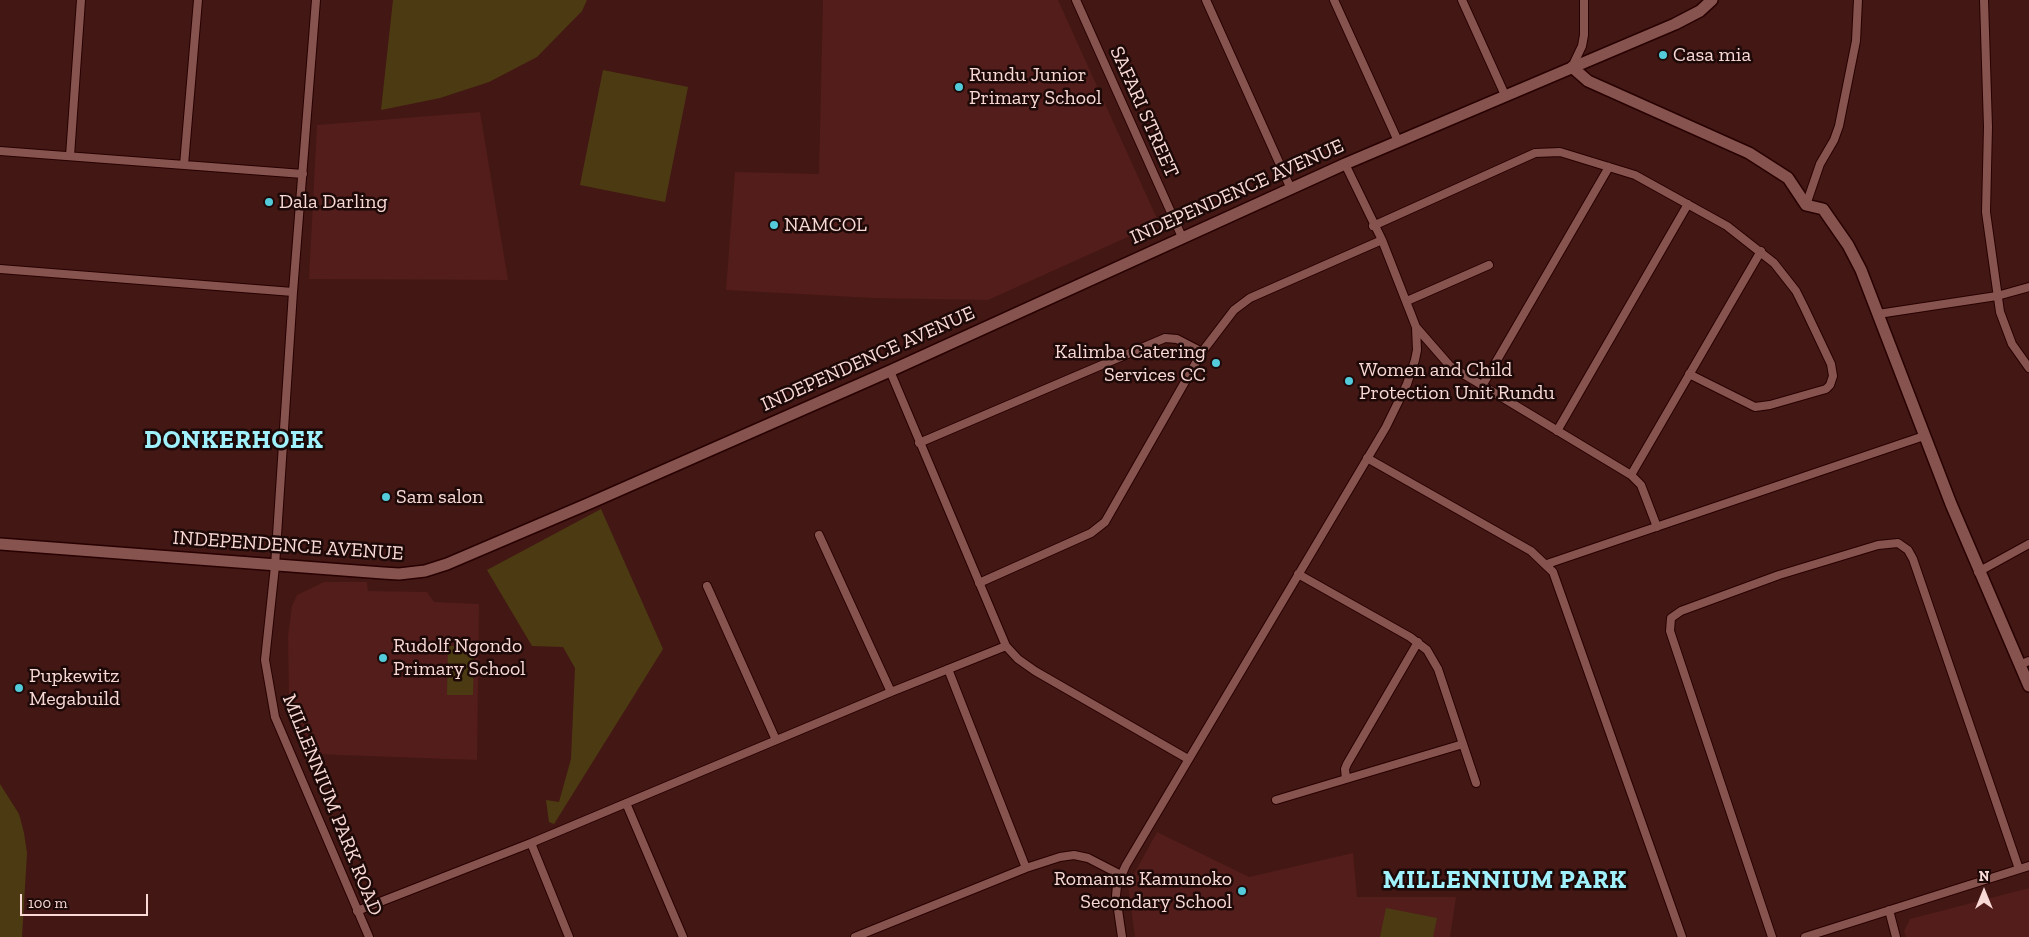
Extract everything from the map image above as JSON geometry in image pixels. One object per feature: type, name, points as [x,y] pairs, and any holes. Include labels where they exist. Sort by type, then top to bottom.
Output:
[{"type":"street","points":[[70,156],[81,0]]},
{"type":"street","points":[[184,165],[198,0]]},
{"type":"street","name":"MILLENNIUM PARK ROAD","points":[[316,0],[293,292],[275,566],[265,660],[269,692],[275,717],[368,937]]},
{"type":"street","name":"SAFARI STREET","points":[[1076,0],[1182,237]]},
{"type":"street","points":[[1206,0],[1291,189]]},
{"type":"street","points":[[1334,0],[1398,142]]},
{"type":"street","points":[[1462,0],[1505,94]]},
{"type":"street","points":[[1584,0],[1586,18],[1583,40],[1572,67],[1588,81],[1749,153],[1788,178],[1806,205],[1823,209],[1848,245],[1861,270],[1978,572],[2024,663],[2029,686]]},
{"type":"street","name":"INDEPENDENCE AVENUE","points":[[0,544],[399,574],[433,568],[590,502],[890,371],[1345,164],[1691,16],[1712,0]]},
{"type":"street","points":[[1806,205],[1820,164],[1834,140],[1839,126],[1856,41],[1858,0]]},
{"type":"street","points":[[1984,0],[1988,127],[1986,212],[1997,296],[2005,329],[2012,344],[2029,368]]},
{"type":"street","points":[[0,151],[303,174]]},
{"type":"street","points":[[1373,226],[1534,153],[1560,152],[1635,175],[1727,226],[1760,251],[1786,278],[1804,307],[1831,364],[1833,376],[1830,386],[1826,389],[1770,405],[1755,407],[1689,374]]},
{"type":"street","points":[[1122,937],[1116,896],[1121,875],[1386,427],[1411,371],[1418,350],[1416,327],[1407,302],[1382,240],[1373,226],[1345,164]]},
{"type":"street","points":[[1482,386],[1610,167]]},
{"type":"street","points":[[1557,431],[1688,204]]},
{"type":"street","points":[[978,582],[1091,534],[1106,522],[1202,352],[1228,316],[1242,303],[1382,240]]},
{"type":"street","points":[[1631,474],[1760,251]]},
{"type":"street","points":[[1407,302],[1489,265]]},
{"type":"street","points":[[0,269],[293,292]]},
{"type":"street","points":[[1878,314],[1997,296],[2029,287]]},
{"type":"street","points":[[1416,327],[1450,366],[1631,474],[1644,492],[1657,527]]},
{"type":"street","points":[[919,443],[1165,338],[1177,339],[1202,352]]},
{"type":"street","points":[[890,371],[1006,646],[1018,659],[1035,671],[1188,759]]},
{"type":"street","points":[[1547,564],[1924,436]]},
{"type":"street","points":[[1367,458],[1531,551],[1547,564],[1557,580],[1682,937]]},
{"type":"street","points":[[819,535],[891,692]]},
{"type":"street","points":[[1772,937],[1670,631],[1671,618],[1680,611],[1780,576],[1878,545],[1898,542],[1908,550],[1913,559],[2019,869]]},
{"type":"street","points":[[1978,572],[2029,544]]},
{"type":"street","points":[[1298,574],[1418,642],[1427,650],[1438,670],[1476,783]]},
{"type":"street","points":[[707,586],[776,740]]},
{"type":"street","points":[[1346,779],[1346,764],[1418,642]]},
{"type":"street","points":[[357,911],[531,843],[948,668],[1006,646]]},
{"type":"street","points":[[948,668],[1026,868]]},
{"type":"street","points":[[1276,800],[1463,744]]},
{"type":"street","points":[[626,803],[683,937]]},
{"type":"street","points":[[531,843],[569,937]]},
{"type":"street","points":[[855,937],[1026,868],[1074,855],[1088,858],[1121,875]]},
{"type":"street","points":[[1806,937],[2029,866]]},
{"type":"street","points":[[1889,910],[1896,937]]},
{"type":"shaded area","points":[[393,0],[587,0],[582,11],[537,57],[489,82],[440,98],[381,110]]},
{"type":"shaded area","name":"Rundu Junior Primary School","points":[[823,0],[1058,0],[1159,223],[988,300],[873,298],[726,290],[735,172],[819,174]]},
{"type":"shaded area","points":[[603,70],[688,87],[665,202],[580,185]]},
{"type":"shaded area","points":[[480,112],[508,280],[309,279],[317,125]]},
{"type":"shaded area","points":[[601,509],[663,649],[554,824],[549,822],[546,800],[559,802],[571,759],[575,668],[563,647],[532,646],[487,570]]},
{"type":"shaded area","name":"Rudolf Ngondo Primary School","points":[[324,582],[367,582],[368,591],[427,592],[434,602],[479,604],[477,760],[314,754],[289,695],[288,636],[292,606],[297,595]]},
{"type":"shaded area","points":[[448,646],[474,646],[473,695],[447,695]]},
{"type":"shaded area","points":[[0,784],[19,814],[27,853],[22,937],[0,937]]},
{"type":"shaded area","name":"Romanus Kamunoko Secondary School","points":[[1157,832],[1249,877],[1353,853],[1357,897],[1456,897],[1450,937],[1135,937],[1128,885]]},
{"type":"shaded area","points":[[2029,888],[2029,937],[1906,937],[1904,931],[1910,919]]},
{"type":"shaded area","points":[[1386,908],[1437,918],[1433,937],[1380,937]]},
{"type":"place","name":"Casa mia","points":[[1663,55]]},
{"type":"place","name":"Rundu Junior Primary School","points":[[959,87]]},
{"type":"place","name":"Dala Darling","points":[[269,202]]},
{"type":"place","name":"NAMCOL","points":[[774,225]]},
{"type":"place","name":"Kalimba Catering Services CC","points":[[1216,363]]},
{"type":"place","name":"Women and Child Protection Unit Rundu","points":[[1349,381]]},
{"type":"place","name":"Sam salon","points":[[386,497]]},
{"type":"place","name":"Rudolf Ngondo Primary School","points":[[383,658]]},
{"type":"place","name":"Pupkewitz Megabuild","points":[[19,688]]},
{"type":"place","name":"Romanus Kamunoko Secondary School","points":[[1242,891]]},
{"type":"district","name":"DONKERHOEK","points":[[234,441]]},
{"type":"district","name":"MILLENNIUM PARK","points":[[1505,881]]}]
